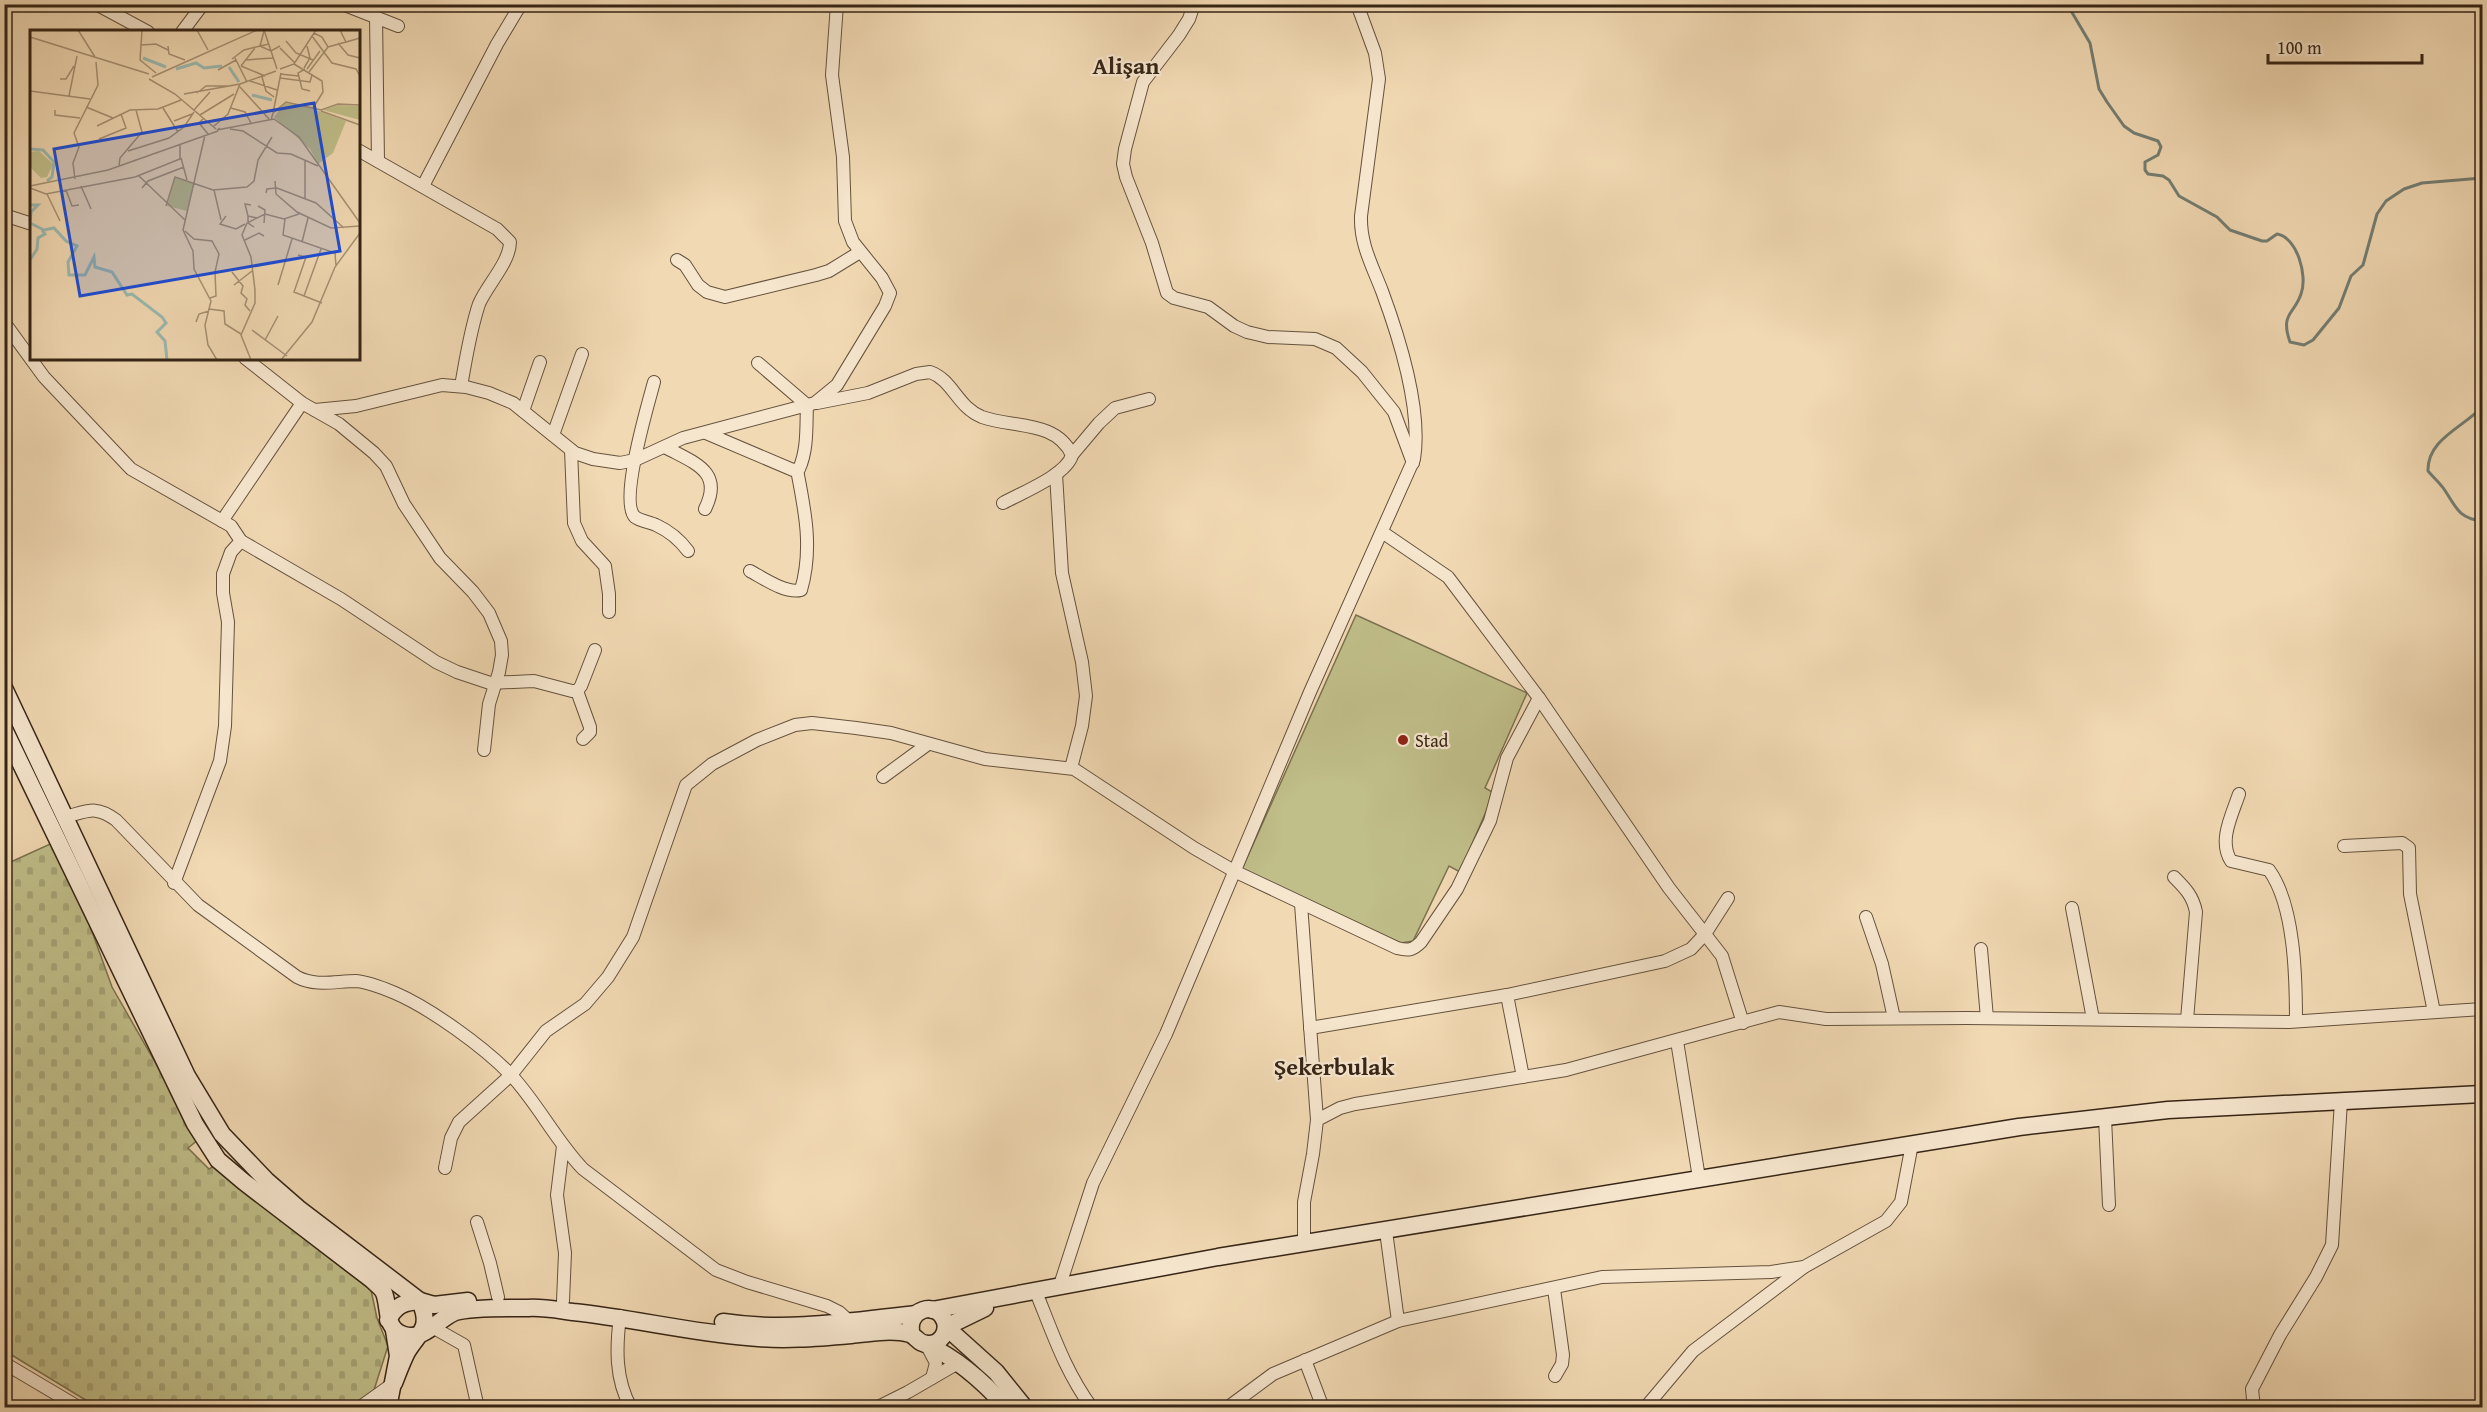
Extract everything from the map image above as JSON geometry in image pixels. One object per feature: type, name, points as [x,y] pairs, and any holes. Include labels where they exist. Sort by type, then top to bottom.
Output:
[{"type":"main road","points":[[4,688],[187,1076],[222,1134],[267,1181],[298,1208],[420,1301],[426,1328],[408,1352],[394,1383]]},
{"type":"main road","points":[[4,729],[195,1124],[218,1160],[372,1280],[384,1292],[398,1356],[388,1407]]},
{"type":"main road","points":[[391,1325],[398,1307],[406,1302],[420,1301],[434,1305],[498,1297],[621,1307],[745,1326],[813,1327],[924,1312],[1218,1257],[2019,1127],[2168,1110],[2482,1094]]},
{"type":"main road","points":[[391,1325],[411,1337],[456,1312],[532,1308],[620,1317],[746,1337],[783,1340],[879,1333],[932,1344],[942,1338],[946,1327],[967,1315],[1029,1293]]},
{"type":"main road","points":[[924,1312],[942,1316],[946,1327],[996,1372],[1025,1407]]},
{"type":"main road","points":[[924,1312],[910,1324],[919,1340],[945,1353],[1007,1407]]},
{"type":"street","points":[[96,4],[144,30]]},
{"type":"street","points":[[183,30],[202,4]]},
{"type":"street","points":[[342,4],[398,26]]},
{"type":"street","points":[[423,186],[520,4]]},
{"type":"street","points":[[750,571],[784,588],[797,592],[801,590],[807,564],[808,529],[797,470],[803,460],[811,404],[837,385],[888,299],[889,287],[853,242],[845,220],[843,157],[832,75],[837,4]]},
{"type":"street","points":[[1194,4],[1189,19],[1179,35],[1143,82],[1125,148],[1123,164],[1152,243],[1167,293],[1174,298],[1208,307],[1234,326],[1247,332],[1268,337],[1315,339],[1336,348],[1362,372],[1394,412],[1413,463]]},
{"type":"street","points":[[1059,1288],[1093,1183],[1166,1034],[1310,692],[1413,463],[1416,448],[1415,431],[1405,363],[1397,333],[1361,238],[1361,216],[1379,79],[1375,53],[1357,4]]},
{"type":"street","points":[[376,17],[378,160]]},
{"type":"street","points":[[360,151],[497,229],[510,242],[508,255],[480,302],[470,335],[461,386]]},
{"type":"street","points":[[4,215],[30,223]]},
{"type":"street","points":[[677,260],[685,265],[698,285],[707,291],[725,297],[829,271],[860,252]]},
{"type":"street","points":[[4,322],[30,357]]},
{"type":"street","points":[[553,435],[582,354]]},
{"type":"street","points":[[32,360],[44,376],[131,470],[222,521],[237,533],[241,541],[342,599],[436,662],[481,681],[496,683],[534,681],[577,691]]},
{"type":"street","points":[[248,360],[302,403],[339,424],[374,453],[386,466],[415,523],[440,558],[473,592],[489,613],[501,641],[502,655],[489,704],[484,750]]},
{"type":"street","points":[[523,411],[540,362]]},
{"type":"street","points":[[758,363],[811,404]]},
{"type":"street","points":[[315,410],[356,406],[442,385],[461,386],[502,397],[571,450],[593,459],[620,463],[635,460],[705,432],[811,404],[868,393],[916,374],[930,372],[948,384],[958,400],[971,412],[987,419],[1016,423],[1048,433],[1063,441],[1072,456]]},
{"type":"street","points":[[654,382],[629,495],[633,515],[667,531],[688,551]]},
{"type":"street","points":[[1003,503],[1068,465],[1072,456],[1099,423],[1115,408],[1149,399]]},
{"type":"street","points":[[222,521],[302,403]]},
{"type":"street","points":[[705,432],[797,470]]},
{"type":"street","points":[[665,447],[699,466],[710,478],[712,495],[705,509]]},
{"type":"street","points":[[571,450],[574,523],[582,541],[604,566],[609,594],[609,612]]},
{"type":"street","points":[[1056,474],[1062,573],[1081,652],[1086,696],[1082,726],[1071,768]]},
{"type":"street","points":[[1383,532],[1448,577],[1539,698],[1669,888],[1722,956],[1743,1023]]},
{"type":"street","points":[[174,883],[220,761],[225,726],[228,622],[223,593],[223,574],[231,552],[241,541]]},
{"type":"street","points":[[577,691],[595,650]]},
{"type":"street","points":[[577,691],[590,727],[590,732],[583,739]]},
{"type":"street","points":[[446,1168],[451,1138],[459,1122],[511,1075],[546,1031],[578,1010],[599,989],[618,962],[633,937],[644,909],[686,784],[698,773],[757,740],[795,725],[812,723],[891,733],[985,759],[1071,768],[1081,772],[1194,848],[1234,871],[1301,904],[1407,951],[1414,949],[1457,889],[1490,821],[1507,758],[1539,698]]},
{"type":"street","points":[[883,777],[928,744]]},
{"type":"street","points":[[2239,794],[2225,838],[2225,852],[2231,861],[2269,870],[2276,880],[2283,897],[2295,964],[2296,1021]]},
{"type":"street","points":[[65,818],[98,809],[106,813],[116,820],[174,883],[207,913],[297,977],[313,983],[357,981],[396,994],[421,1006],[454,1029],[511,1075],[563,1146],[584,1169],[704,1262],[730,1277],[827,1306],[839,1312],[849,1321]]},
{"type":"street","points":[[2344,846],[2402,843],[2409,848],[2410,894],[2434,1012]]},
{"type":"street","points":[[2174,877],[2188,891],[2196,912],[2187,1020]]},
{"type":"street","points":[[1310,1028],[1507,995],[1665,961],[1691,949],[1705,934],[1728,898]]},
{"type":"street","points":[[1301,904],[1317,1120],[1304,1202],[1304,1243]]},
{"type":"street","points":[[2072,909],[2093,1019]]},
{"type":"street","points":[[1866,917],[1882,964],[1894,1018]]},
{"type":"street","points":[[1981,949],[1987,1018]]},
{"type":"street","points":[[1507,995],[1522,1077]]},
{"type":"street","points":[[1317,1120],[1340,1108],[1355,1104],[1566,1070],[1779,1012],[1826,1019],[2296,1021],[2482,1009]]},
{"type":"street","points":[[1677,1041],[1699,1178]]},
{"type":"street","points":[[2254,1407],[2252,1389],[2280,1335],[2316,1278],[2332,1245],[2341,1101]]},
{"type":"street","points":[[2105,1118],[2109,1205]]},
{"type":"street","points":[[1645,1407],[1693,1351],[1804,1267],[1886,1221],[1901,1202],[1912,1144]]},
{"type":"street","points":[[563,1146],[558,1195],[565,1253],[563,1301]]},
{"type":"street","points":[[477,1222],[498,1297]]},
{"type":"street","points":[[1386,1231],[1398,1321]]},
{"type":"street","points":[[1227,1407],[1273,1374],[1398,1321],[1602,1277],[1771,1272],[1804,1267]]},
{"type":"street","points":[[1554,1289],[1563,1355],[1562,1364],[1555,1376]]},
{"type":"street","points":[[1029,1293],[1074,1383],[1092,1407]]},
{"type":"street","points":[[620,1317],[617,1349],[620,1381],[631,1407]]},
{"type":"street","points":[[426,1328],[464,1345],[478,1407]]},
{"type":"street","points":[[919,1340],[936,1362],[932,1378]]},
{"type":"street","points":[[1305,1360],[1323,1407]]},
{"type":"street","points":[[876,1407],[958,1363]]},
{"type":"street","points":[[7,1366],[80,1407]]},
{"type":"street","points":[[359,1407],[394,1383]]},
{"type":"green space","name":"Stad","points":[[1356,615],[1527,693],[1485,788],[1494,793],[1460,872],[1449,866],[1413,941],[1401,943],[1242,869]]},
{"type":"green space","points":[[59,840],[112,987],[199,1139],[188,1148],[209,1169],[222,1160],[270,1212],[371,1290],[377,1318],[388,1346],[374,1390],[351,1407],[97,1407],[5,1351],[4,865]]},
{"type":"waterway","points":[[2067,4],[2090,43],[2099,89],[2107,102],[2124,126],[2134,133],[2158,141],[2161,147],[2158,155],[2145,162],[2145,170],[2148,174],[2163,176],[2169,180],[2179,196],[2217,217],[2230,230],[2262,241],[2267,241],[2277,234],[2290,242],[2299,258],[2303,277],[2301,294],[2287,320],[2290,342],[2304,345],[2313,340],[2339,308],[2351,276],[2363,265],[2377,214],[2386,201],[2404,189],[2422,183],[2482,178]]},
{"type":"waterway","points":[[2482,407],[2448,434],[2433,450],[2428,471],[2442,486],[2458,511],[2474,520],[2482,521]]},
{"type":"place","name":"Stad","points":[[1403,740]]},
{"type":"district","name":"Alişan","points":[[1126,65]]},
{"type":"district","name":"Şekerbulak","points":[[1334,1066]]}]
